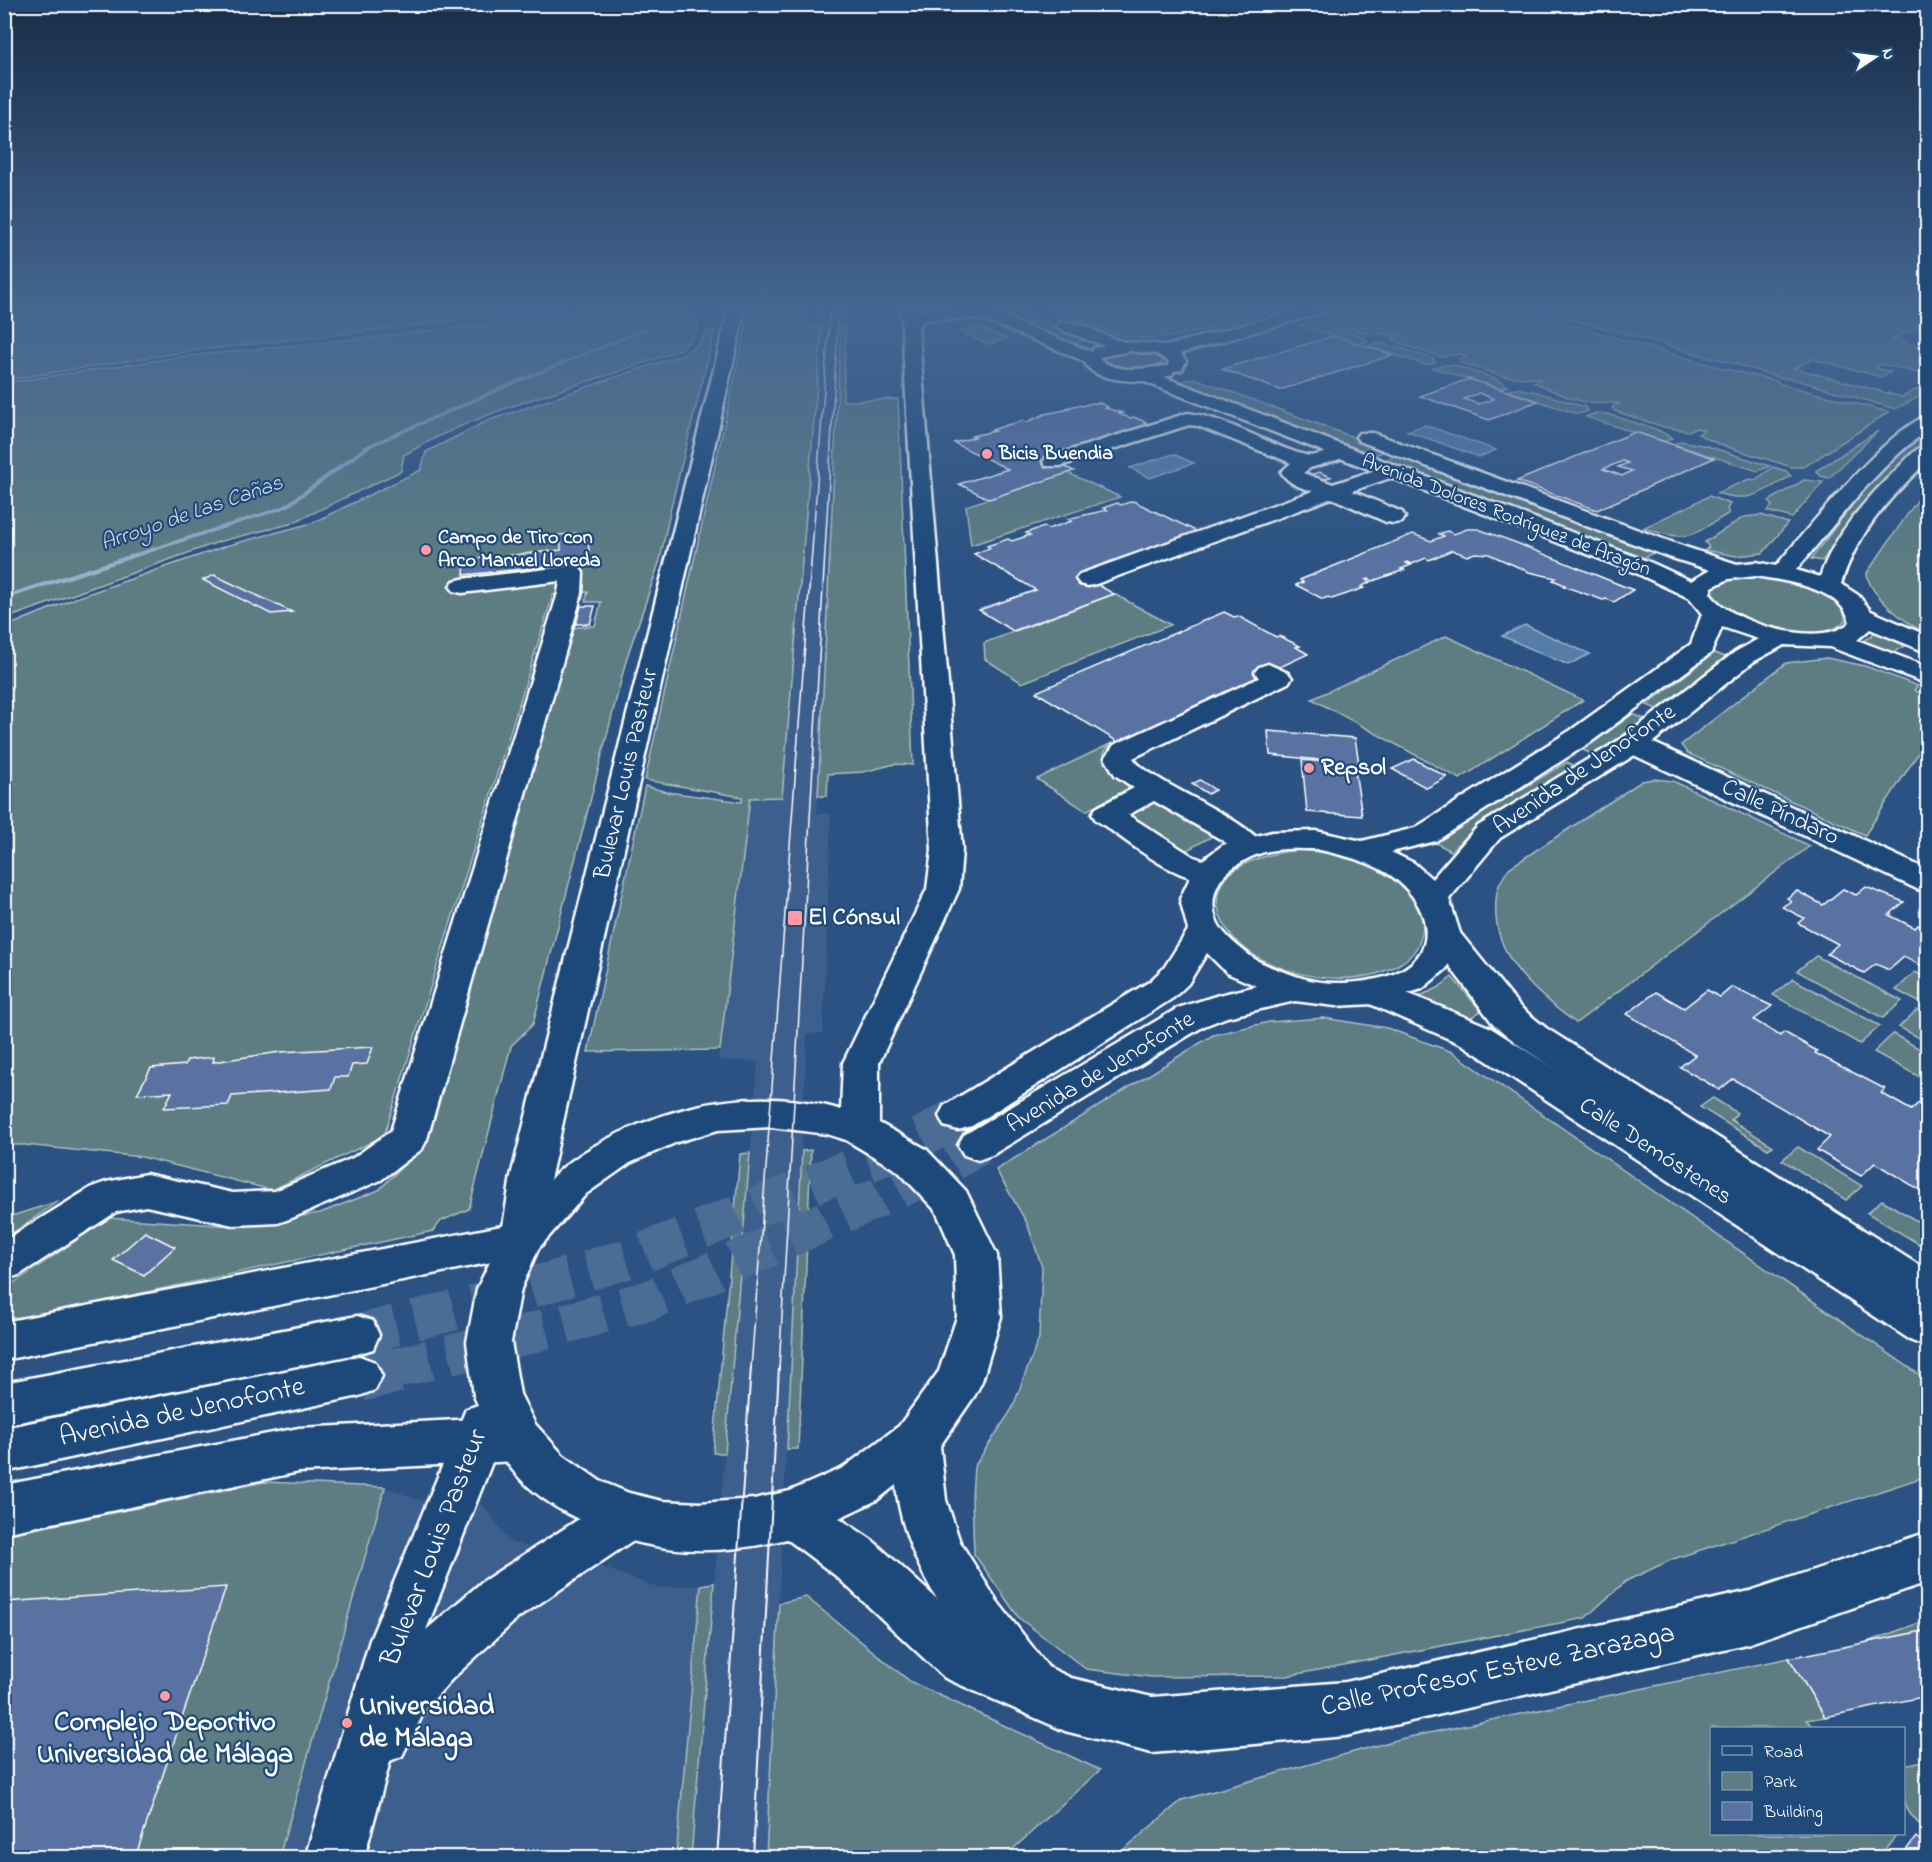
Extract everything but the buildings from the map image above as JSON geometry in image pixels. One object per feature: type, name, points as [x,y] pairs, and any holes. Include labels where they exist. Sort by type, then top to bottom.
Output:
[{"type":"main road","name":"Bulevar Louis Pasteur","points":[[337,1849],[396,1640],[496,1440],[497,1396],[489,1342],[499,1289],[522,1239],[531,1176],[716,396]]},
{"type":"main road","points":[[860,1130],[861,1063],[943,890],[947,850],[916,396]]},
{"type":"main road","name":"Avenida Dolores Rodríguez de Aragón","points":[[1199,396],[1644,568],[1706,603],[1744,628],[1781,637],[1832,639]]},
{"type":"main road","points":[[1053,462],[1188,419],[1202,421],[1307,461],[1312,462],[1343,452]]},
{"type":"main road","points":[[1781,574],[1854,488],[1907,436],[1928,421]]},
{"type":"main road","name":"Avenida Dolores Rodríguez de Aragón","points":[[1347,430],[1677,552],[1734,570]]},
{"type":"main road","points":[[1828,588],[1832,570],[1866,514],[1928,450]]},
{"type":"main road","points":[[1307,461],[1291,472],[1295,477],[1394,517]]},
{"type":"main road","points":[[1088,579],[1282,516],[1333,491],[1392,471]]},
{"type":"main road","points":[[1706,603],[1701,583],[1714,575],[1734,570],[1756,569],[1828,588],[1851,601],[1862,616],[1928,646]]},
{"type":"main road","points":[[4,1263],[106,1198],[146,1190],[233,1209],[278,1207],[367,1169],[408,1139],[570,593],[572,573],[462,586]]},
{"type":"main road","name":"Avenida de Jenofonte","points":[[1362,850],[1425,835],[1581,736],[1702,648],[1706,603]]},
{"type":"main road","points":[[1832,639],[1852,633],[1862,623],[1862,616]]},
{"type":"main road","name":"Avenida de Jenofonte","points":[[1433,898],[1489,832],[1633,744],[1744,657],[1781,637]]},
{"type":"main road","points":[[1832,639],[1928,676]]},
{"type":"main road","points":[[1250,847],[1233,834],[1125,769],[1119,758],[1124,751],[1279,678],[1268,672]]},
{"type":"main road","name":"Calle Píndaro","points":[[1633,744],[1928,882]]},
{"type":"main road","points":[[1155,789],[1107,814],[1184,864],[1207,872]]},
{"type":"main road","points":[[1316,840],[1362,850],[1403,870],[1433,898],[1444,936],[1434,961],[1410,981],[1373,992],[1335,994],[1295,988],[1239,965],[1204,930],[1196,899],[1207,872],[1234,852],[1272,841],[1316,840]]},
{"type":"main road","name":"Avenida de Jenofonte","points":[[958,1116],[1161,990],[1176,976],[1204,930]]},
{"type":"main road","name":"Calle Demóstenes","points":[[1444,936],[1508,1016],[1533,1037],[1928,1294]]},
{"type":"main road","name":"Avenida de Jenofonte","points":[[978,1146],[1191,1017],[1219,1007],[1295,988]]},
{"type":"main road","name":"Calle Demóstenes","points":[[1373,992],[1476,1036],[1928,1328]]},
{"type":"main road","points":[[4,1341],[522,1239],[572,1183],[616,1152],[666,1130],[718,1116],[771,1113],[828,1120],[860,1130],[912,1160],[952,1202],[976,1255],[978,1317],[959,1381],[916,1441],[860,1484],[793,1514],[754,1523],[700,1527],[662,1525],[627,1516],[583,1497],[496,1440],[299,1450],[4,1509]]},
{"type":"main road","name":"Avenida de Jenofonte","points":[[4,1404],[358,1356],[4,1450]]},
{"type":"main road","name":"Calle Profesor Esteve Zarazaga","points":[[916,1441],[922,1500],[938,1554],[979,1619],[1029,1686]]},
{"type":"main road","name":"Calle Profesor Esteve Zarazaga","points":[[793,1514],[854,1558],[964,1659],[1065,1704],[1152,1725],[1346,1709],[1749,1617],[1928,1557]]},
{"type":"main road","name":"Bulevar Louis Pasteur","points":[[337,1849],[378,1744],[408,1689],[427,1667],[500,1600],[627,1516]]},
{"type":"shaded area","points":[[816,396],[837,396],[817,814],[831,814],[823,1033],[807,1034],[766,1857],[691,1858],[758,1062],[718,1060],[750,798],[782,797]]},
{"type":"shaded area","points":[[1425,425],[1496,450],[1479,457],[1407,431]]},
{"type":"shaded area","points":[[1173,454],[1194,463],[1150,478],[1130,468]]},
{"type":"shaded area","points":[[1525,625],[1590,654],[1568,665],[1502,636]]},
{"type":"shaded area","name":"Universidad de Málaga","points":[[264,1482],[385,1487],[416,1499],[483,1505],[511,1543],[570,1555],[658,1588],[701,1585],[676,1857],[5,1858],[5,1535]]},
{"type":"green space","points":[[5,396],[542,396],[436,437],[404,455],[401,471],[290,524],[221,541],[5,619]]},
{"type":"green space","points":[[561,396],[699,396],[660,560],[627,657],[533,1024],[511,1046],[469,1209],[441,1221],[433,1231],[5,1322],[5,1289],[109,1218],[235,1226],[320,1213],[379,1190],[417,1151],[567,628],[595,626],[601,602],[585,602],[588,592],[553,595],[384,1136],[272,1190],[142,1157],[5,1145],[5,627],[76,598],[229,545],[312,523],[421,470],[426,452],[487,421]]},
{"type":"green space","points":[[731,396],[816,396],[782,797],[750,798],[720,1050],[588,1052],[645,786],[667,792],[742,802],[742,797],[645,780]]},
{"type":"green space","points":[[838,396],[843,396],[843,401],[898,399],[913,765],[895,764],[863,772],[828,774],[827,796],[818,796]]},
{"type":"green space","points":[[1210,396],[1242,396],[1388,450],[1370,457]]},
{"type":"green space","points":[[1522,396],[1549,396],[1585,407],[1588,411],[1578,414]]},
{"type":"green space","points":[[1565,396],[1826,396],[1889,412],[1804,467],[1792,467],[1718,444],[1698,434],[1704,430],[1696,428],[1688,431],[1664,427],[1615,411],[1612,407],[1619,404],[1575,400]]},
{"type":"green space","points":[[1850,396],[1921,396],[1895,409]]},
{"type":"green space","points":[[1596,413],[1608,414],[1658,430],[1672,438],[1664,442],[1586,417]]},
{"type":"green space","points":[[1878,431],[1829,478],[1821,476],[1816,471]]},
{"type":"green space","points":[[1681,441],[1707,446],[1770,466],[1758,471],[1673,444]]},
{"type":"green space","points":[[1914,441],[1921,443],[1875,489],[1822,561],[1811,559],[1885,467]]},
{"type":"green space","points":[[1400,454],[1657,551],[1639,560],[1382,461]]},
{"type":"green space","points":[[1773,467],[1786,471],[1791,476],[1756,495],[1738,497],[1717,493],[1749,479],[1755,480]]},
{"type":"green space","points":[[1068,473],[1120,497],[971,545],[966,506]]},
{"type":"green space","points":[[1804,480],[1823,482],[1792,518],[1767,511],[1772,506],[1769,501]]},
{"type":"green space","points":[[1927,486],[1927,633],[1900,616],[1881,600],[1869,582],[1867,573]]},
{"type":"green space","points":[[1709,496],[1730,504],[1727,509],[1729,513],[1697,532],[1680,536],[1643,528]]},
{"type":"green space","points":[[1761,515],[1788,523],[1763,553],[1736,556],[1705,550],[1709,547],[1705,542],[1744,517]]},
{"type":"green space","points":[[1755,575],[1794,583],[1823,593],[1835,600],[1843,609],[1845,620],[1837,627],[1827,631],[1786,632],[1745,622],[1710,599],[1710,586],[1716,581]]},
{"type":"green space","points":[[1114,594],[1171,625],[1022,683],[985,659],[984,643]]},
{"type":"green space","points":[[1878,629],[1908,644],[1888,655],[1857,644],[1870,637]]},
{"type":"green space","points":[[1446,636],[1583,700],[1460,779],[1312,699]]},
{"type":"green space","points":[[1714,653],[1726,657],[1659,710],[1647,705]]},
{"type":"green space","points":[[1827,658],[1865,666],[1918,686],[1914,690],[1927,696],[1927,740],[1865,835],[1687,753],[1681,745],[1786,663]]},
{"type":"green space","points":[[1633,714],[1645,719],[1594,755],[1583,750]]},
{"type":"green space","points":[[1112,743],[1103,757],[1104,763],[1136,784],[1086,811],[1037,779]]},
{"type":"green space","points":[[1567,762],[1577,767],[1469,834],[1451,851],[1434,842]]},
{"type":"green space","points":[[1653,779],[1673,781],[1810,846],[1576,1023],[1529,983],[1516,968],[1506,951],[1499,933],[1496,914],[1498,889],[1509,868],[1642,781]]},
{"type":"green space","points":[[1158,798],[1218,833],[1182,853],[1123,817]]},
{"type":"green space","points":[[1301,850],[1335,854],[1361,862],[1391,878],[1404,889],[1415,901],[1421,915],[1422,931],[1414,952],[1404,961],[1376,974],[1358,978],[1337,978],[1316,977],[1294,972],[1255,956],[1239,944],[1227,929],[1218,910],[1218,893],[1224,880],[1250,862],[1267,856]]},
{"type":"green space","points":[[1816,956],[1902,1001],[1883,1018],[1797,971]]},
{"type":"green space","points":[[1915,972],[1927,978],[1926,1006],[1896,990]]},
{"type":"green space","points":[[1452,977],[1481,1011],[1470,1018],[1415,998],[1438,988]]},
{"type":"green space","points":[[1793,979],[1880,1026],[1860,1044],[1773,995]]},
{"type":"green space","points":[[1917,1010],[1927,1016],[1927,1042],[1899,1027]]},
{"type":"green space","points":[[1323,1018],[1387,1028],[1452,1052],[1927,1380],[1927,1476],[1673,1559],[1626,1581],[1585,1618],[1287,1676],[1151,1677],[1086,1669],[1019,1618],[974,1554],[972,1497],[974,1467],[1012,1409],[1039,1338],[1042,1267],[1027,1223],[996,1170],[1213,1035],[1269,1022]]},
{"type":"green space","points":[[1893,1034],[1927,1053],[1927,1081],[1874,1052]]},
{"type":"green space","points":[[1713,1098],[1737,1113],[1731,1120],[1773,1146],[1768,1149],[1700,1107]]},
{"type":"green space","points":[[1798,1147],[1862,1186],[1846,1200],[1782,1160]]},
{"type":"green space","points":[[811,1150],[798,1449],[787,1449],[802,1151]]},
{"type":"green space","points":[[750,1153],[725,1453],[713,1453],[740,1154]]},
{"type":"green space","points":[[1882,1200],[1927,1227],[1927,1244],[1924,1247],[1867,1213]]},
{"type":"green space","points":[[59,1201],[5,1238],[5,1218]]},
{"type":"green space","name":"Complejo Deportivo Universidad de Málaga","points":[[264,1482],[385,1487],[279,1857],[5,1858],[5,1535]]},
{"type":"green space","points":[[714,1583],[691,1857],[676,1857],[701,1585]]},
{"type":"green space","points":[[806,1597],[911,1682],[1100,1770],[1004,1857],[766,1857],[779,1603]]},
{"type":"green space","points":[[1927,1619],[1927,1630],[1864,1643],[1919,1623]]},
{"type":"green space","points":[[1789,1658],[1825,1717],[1806,1720],[1814,1727],[1710,1727],[1710,1835],[1897,1835],[1879,1857],[1115,1857],[1182,1800],[1400,1739]]},
{"type":"green space","points":[[1928,1760],[1927,1832],[1905,1805],[1905,1765]]},
{"type":"waterway","name":"Arroyo de Las Cañas","points":[[4,598],[285,507],[369,446],[484,396]]},
{"type":"tunnel","points":[[357,1335],[467,1307],[633,1257],[907,1146],[958,1116]]},
{"type":"tunnel","points":[[391,1369],[467,1351],[650,1300],[937,1171],[978,1145]]},
{"type":"tunnel","points":[[359,1376],[397,1367]]},
{"type":"tram line","points":[[751,1369],[824,396]]},
{"type":"tram line","points":[[779,1369],[834,396]]},
{"type":"tram line","points":[[717,1858],[751,1367]]},
{"type":"tram line","points":[[753,1858],[779,1367]]},
{"type":"place","name":"Bicis Buendia","points":[[987,454]]},
{"type":"place","name":"Campo de Tiro con Arco Manuel Lloreda","points":[[426,550]]},
{"type":"place","name":"Repsol","points":[[1309,768]]},
{"type":"place","name":"El Cónsul","points":[[795,918]]},
{"type":"place","name":"Complejo Deportivo Universidad de Málaga","points":[[165,1696]]},
{"type":"place","name":"Universidad de Málaga","points":[[347,1723]]}]
